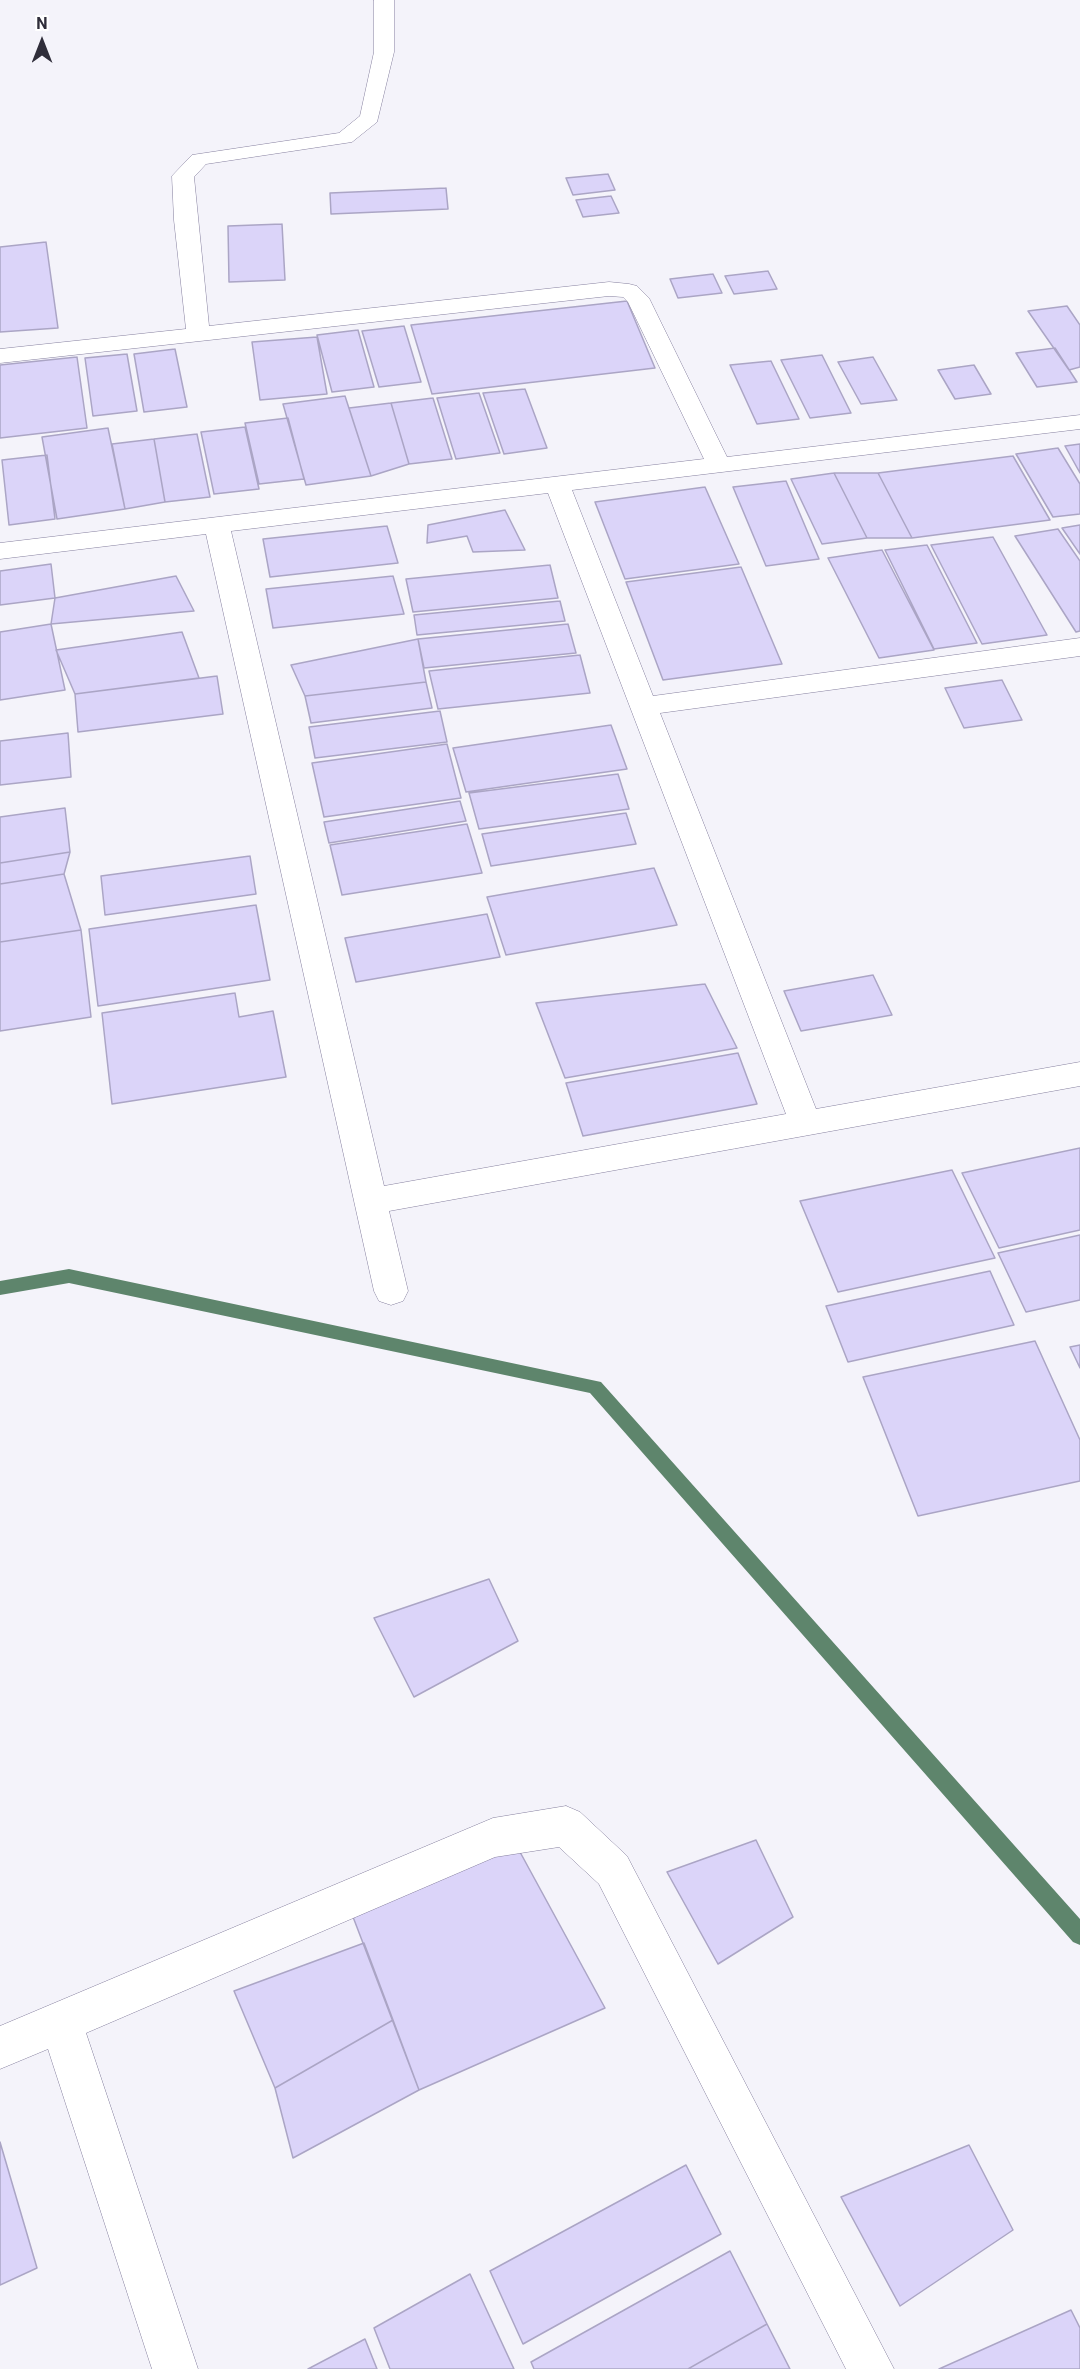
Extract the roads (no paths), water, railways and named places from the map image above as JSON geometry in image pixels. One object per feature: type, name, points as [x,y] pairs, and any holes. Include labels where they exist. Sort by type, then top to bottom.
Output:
[{"type":"street","points":[[198,334],[185,220],[183,176],[199,159],[345,138],[370,118],[384,52],[384,0]]},
{"type":"street","points":[[0,356],[609,289],[629,291],[638,298],[719,465]]},
{"type":"street","points":[[0,551],[1080,422]]},
{"type":"street","points":[[557,484],[805,1124]]},
{"type":"street","points":[[217,525],[392,1291]]},
{"type":"street","points":[[643,706],[1080,648]]},
{"type":"street","points":[[371,1201],[1080,1074]]},
{"type":"street","points":[[0,2048],[493,1838],[566,1826],[613,1870],[871,2369]]},
{"type":"street","points":[[61,2022],[175,2369]]},
{"type":"waterway","points":[[0,1288],[69,1276],[595,1387],[1080,1935]]}]
